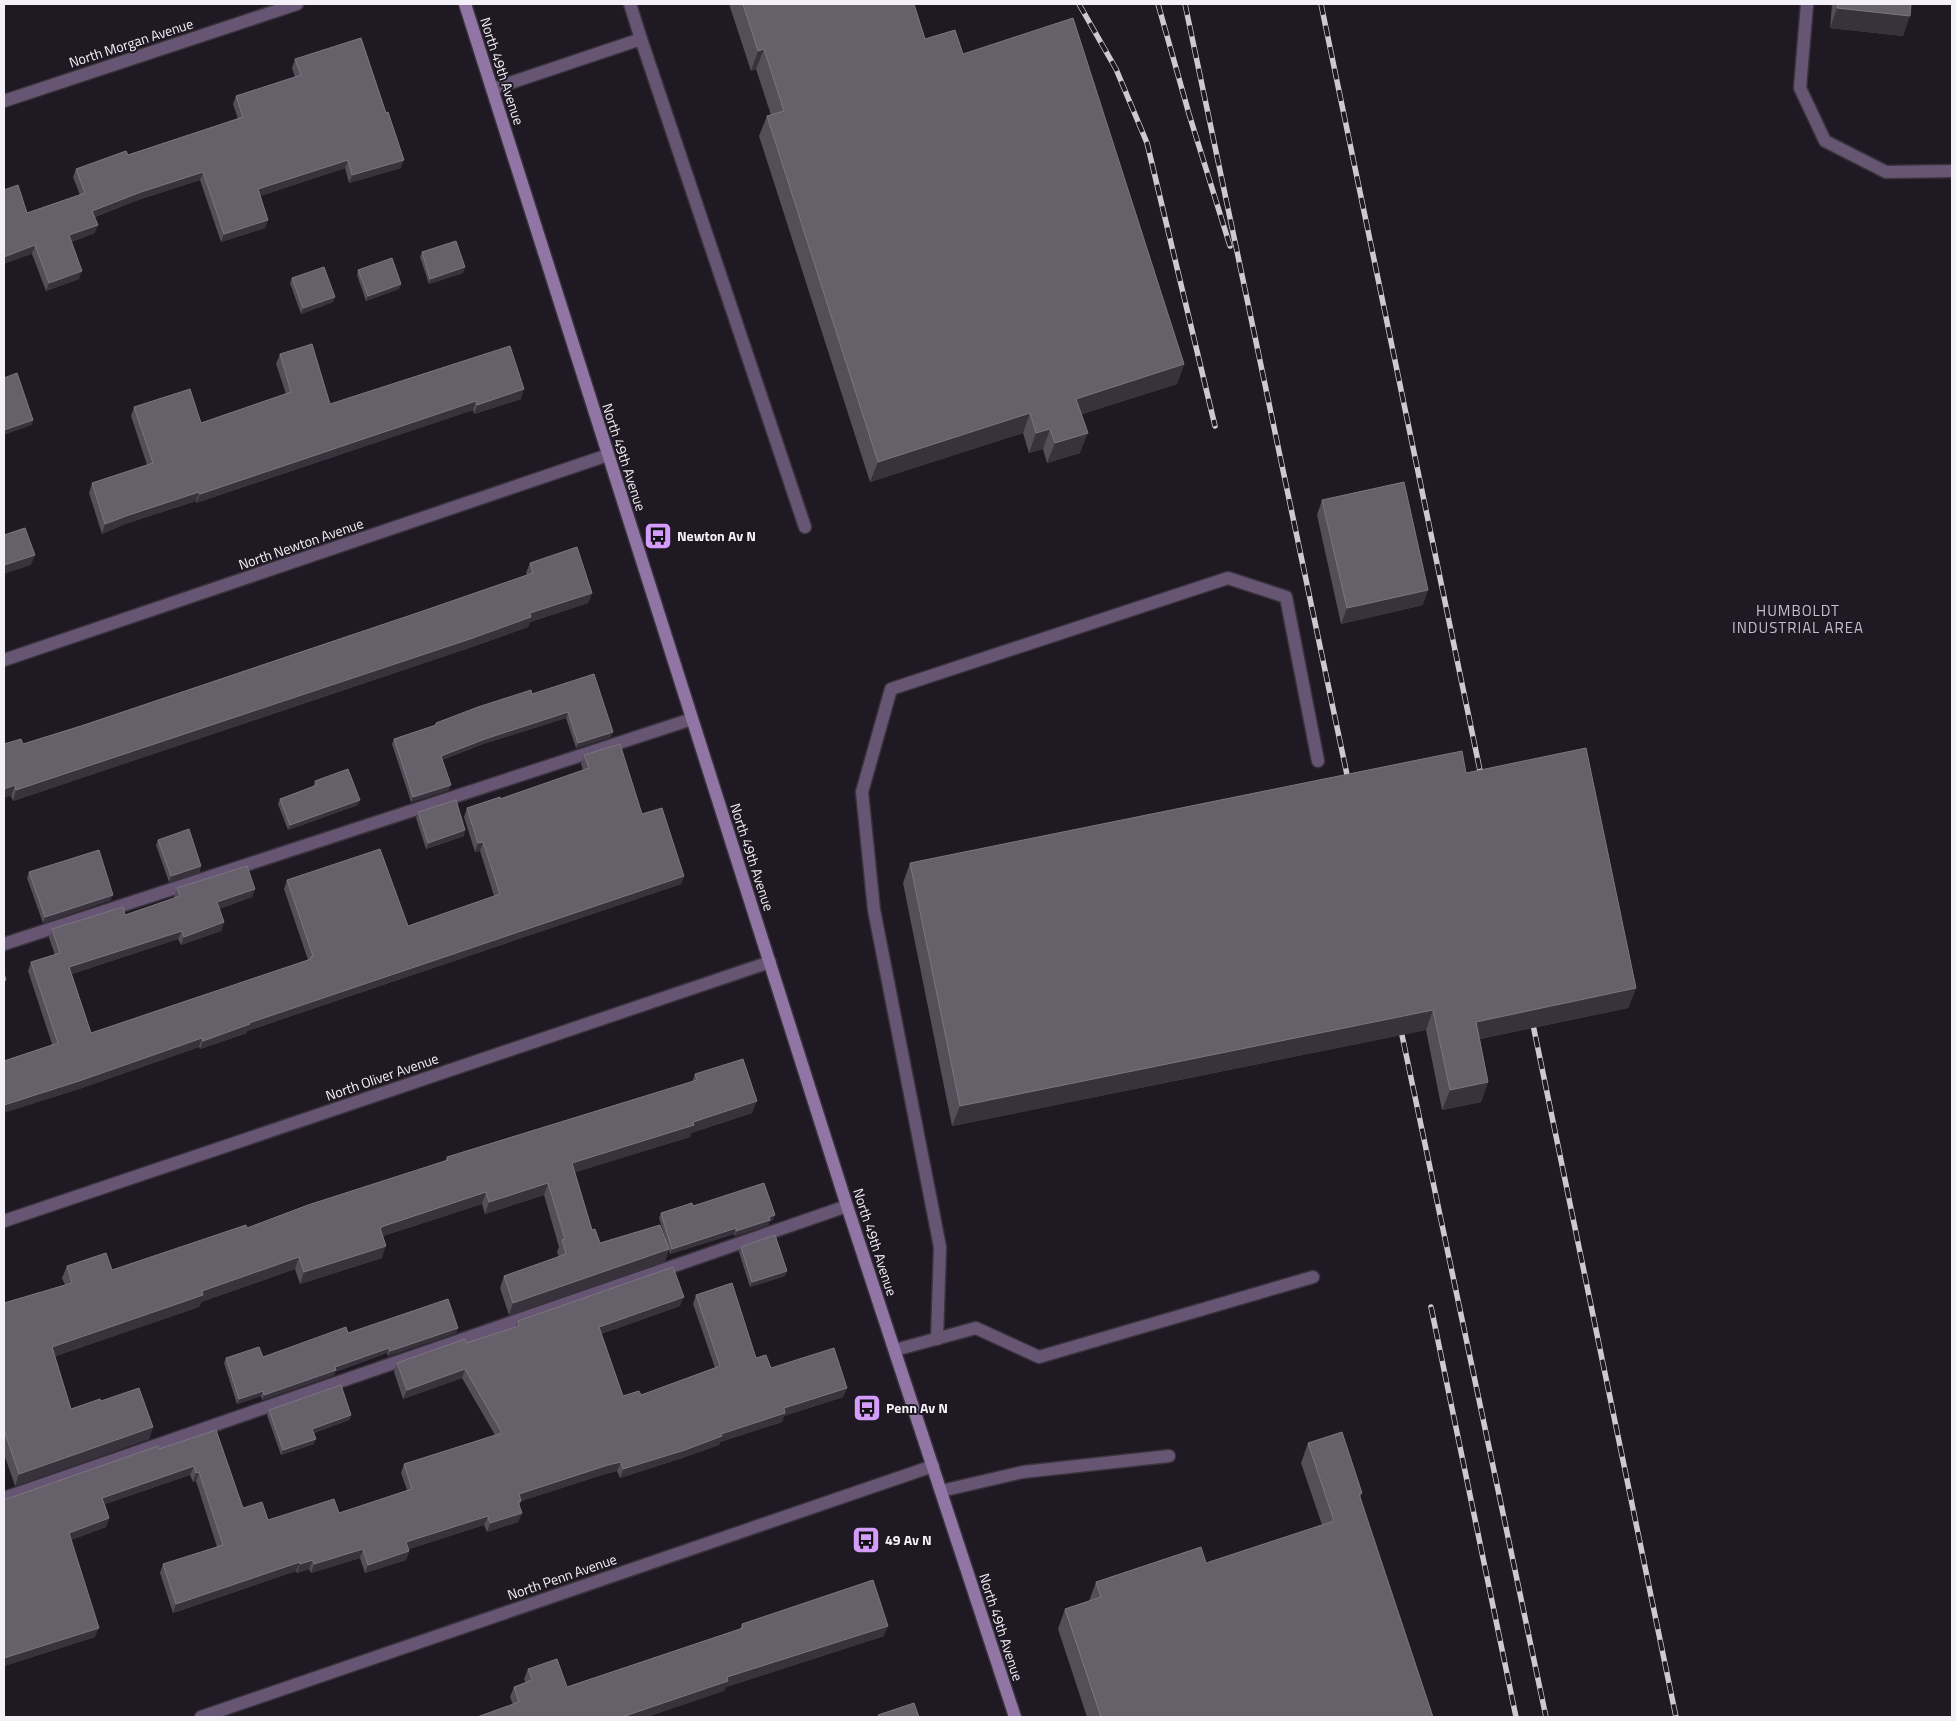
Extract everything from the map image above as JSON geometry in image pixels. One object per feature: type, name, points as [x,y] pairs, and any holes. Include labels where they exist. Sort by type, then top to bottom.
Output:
[{"type":"street","name":"North Morgan Avenue","points":[[4,101],[297,4]]},
{"type":"street","name":"North 49th Avenue","points":[[465,4],[847,1206],[1015,1717]]},
{"type":"street","points":[[630,4],[805,527]]},
{"type":"street","points":[[1806,4],[1800,88],[1825,142],[1886,172],[1952,170]]},
{"type":"street","points":[[492,89],[641,39]]},
{"type":"street","name":"North Newton Avenue","points":[[4,660],[608,455]]},
{"type":"street","points":[[938,1339],[940,1247],[874,910],[862,792],[891,689],[1228,578],[1286,597],[1318,761]]},
{"type":"street","points":[[4,944],[692,719]]},
{"type":"street","name":"North Oliver Avenue","points":[[4,1220],[770,962]]},
{"type":"street","points":[[4,1498],[847,1206]]},
{"type":"street","points":[[895,1350],[976,1328],[1039,1357],[1313,1277]]},
{"type":"street","points":[[941,1491],[1024,1472],[1169,1456]]},
{"type":"street","name":"North Penn Avenue","points":[[201,1717],[933,1466]]},
{"type":"building","points":[[743,4],[914,4],[925,39],[955,30],[963,54],[1073,18],[1184,364],[1076,399],[1088,433],[1055,443],[1050,429],[1036,433],[1030,413],[878,462],[767,116],[784,111],[764,49],[758,51]]},
{"type":"building","points":[[1838,4],[1911,4],[1910,16],[1837,8]]},
{"type":"building","points":[[361,38],[404,160],[352,175],[348,160],[258,189],[268,220],[224,234],[203,172],[141,192],[92,211],[98,225],[69,235],[82,271],[49,283],[35,245],[4,257],[4,190],[18,185],[27,213],[85,193],[76,169],[126,151],[128,155],[243,117],[236,96],[301,75],[295,59]]},
{"type":"building","points":[[456,241],[465,267],[430,279],[422,252]]},
{"type":"building","points":[[392,258],[401,284],[368,296],[358,270]]},
{"type":"building","points":[[324,267],[335,297],[303,308],[292,278]]},
{"type":"building","points":[[312,344],[330,404],[510,346],[524,389],[477,405],[476,401],[105,524],[92,483],[153,463],[134,407],[190,389],[201,423],[291,392],[280,354]]},
{"type":"building","points":[[17,373],[33,420],[4,430],[4,378]]},
{"type":"building","points":[[1404,482],[1428,590],[1347,608],[1322,500]]},
{"type":"building","points":[[25,528],[35,555],[4,565],[4,535]]},
{"type":"building","points":[[577,547],[592,593],[530,613],[531,617],[470,639],[16,790],[15,785],[4,789],[4,744],[21,739],[23,744],[84,725],[420,612],[533,573],[530,563]]},
{"type":"building","points":[[594,674],[613,732],[578,743],[568,712],[485,739],[441,756],[451,785],[413,797],[394,739],[436,725],[436,723],[478,707],[531,690],[532,694]]},
{"type":"building","points":[[620,744],[642,814],[662,808],[684,876],[249,1023],[203,1041],[202,1038],[4,1105],[4,1061],[58,1043],[31,962],[60,953],[52,929],[123,907],[125,915],[180,896],[177,888],[247,866],[255,889],[217,902],[224,922],[184,937],[182,931],[69,967],[91,1033],[311,959],[313,956],[287,880],[380,849],[408,926],[500,894],[483,842],[478,843],[467,808],[500,797],[500,799],[589,768],[584,755]]},
{"type":"building","points":[[1586,748],[1636,988],[1476,1022],[1488,1082],[1450,1090],[1433,1010],[960,1106],[910,863],[1462,751],[1466,773]]},
{"type":"building","points":[[348,769],[360,800],[290,825],[280,799],[317,785],[315,781]]},
{"type":"building","points":[[456,800],[465,830],[428,843],[418,812]]},
{"type":"building","points":[[189,829],[201,866],[171,876],[158,840]]},
{"type":"building","points":[[99,850],[113,895],[45,917],[29,872]]},
{"type":"building","points":[[743,1059],[757,1101],[693,1122],[694,1125],[572,1163],[592,1230],[595,1229],[600,1243],[660,1225],[669,1249],[513,1303],[504,1276],[566,1254],[562,1240],[565,1239],[548,1183],[489,1202],[486,1192],[384,1226],[380,1228],[386,1246],[304,1272],[299,1257],[202,1291],[203,1295],[52,1347],[71,1409],[139,1388],[153,1427],[19,1474],[4,1430],[4,1303],[72,1283],[67,1266],[106,1253],[112,1270],[246,1225],[247,1228],[308,1205],[448,1160],[447,1157],[697,1080],[695,1074]]},
{"type":"building","points":[[764,1183],[775,1215],[769,1217],[770,1220],[736,1231],[736,1228],[672,1249],[661,1213],[692,1203],[693,1206]]},
{"type":"building","points":[[775,1235],[787,1271],[752,1282],[741,1247]]},
{"type":"building","points":[[673,1267],[684,1297],[599,1327],[623,1396],[639,1391],[641,1395],[720,1366],[696,1295],[732,1283],[756,1358],[766,1355],[771,1368],[834,1348],[847,1388],[784,1408],[785,1413],[721,1434],[722,1436],[685,1450],[623,1469],[621,1462],[608,1465],[519,1494],[521,1501],[518,1502],[522,1513],[490,1523],[488,1516],[406,1542],[409,1551],[368,1565],[363,1549],[314,1564],[313,1560],[300,1564],[300,1562],[176,1604],[163,1564],[223,1545],[199,1472],[196,1473],[194,1466],[102,1498],[109,1518],[69,1533],[99,1628],[4,1658],[4,1500],[158,1446],[159,1449],[216,1430],[243,1508],[262,1502],[268,1520],[334,1499],[339,1513],[412,1489],[404,1464],[502,1433],[465,1369],[407,1390],[397,1363],[465,1339],[466,1343],[519,1326],[518,1321]]},
{"type":"building","points":[[448,1299],[458,1328],[390,1351],[389,1348],[335,1367],[336,1370],[264,1395],[263,1391],[239,1399],[226,1358],[259,1347],[263,1357],[346,1327],[348,1333]]},
{"type":"building","points":[[341,1385],[351,1415],[312,1429],[316,1439],[283,1450],[269,1410]]},
{"type":"building","points":[[1342,1432],[1362,1493],[1359,1494],[1433,1717],[1101,1717],[1065,1609],[1101,1597],[1096,1582],[1201,1547],[1206,1563],[1334,1521],[1308,1443]]},
{"type":"building","points":[[873,1580],[888,1626],[727,1677],[728,1681],[622,1717],[477,1717],[519,1702],[514,1687],[532,1680],[528,1669],[557,1659],[567,1687],[743,1628],[742,1624]]},
{"type":"building","points":[[914,1703],[919,1717],[879,1717],[878,1715]]},
{"type":"railway","points":[[1079,4],[1116,69],[1147,143],[1215,426]]},
{"type":"railway","points":[[1158,4],[1189,114],[1230,246]]},
{"type":"railway","points":[[1185,4],[1350,789]]},
{"type":"railway","points":[[1321,4],[1483,785]]},
{"type":"railway","points":[[1531,1015],[1676,1717]]},
{"type":"railway","points":[[1399,1021],[1546,1717]]},
{"type":"railway","points":[[1431,1307],[1516,1717]]},
{"type":"place","name":"Newton Av N","points":[[658,536]]},
{"type":"place","name":"Penn Av N","points":[[867,1408]]},
{"type":"place","name":"49 Av N","points":[[866,1540]]},
{"type":"district","name":"HUMBOLDT INDUSTRIAL AREA","points":[[1798,620]]}]
